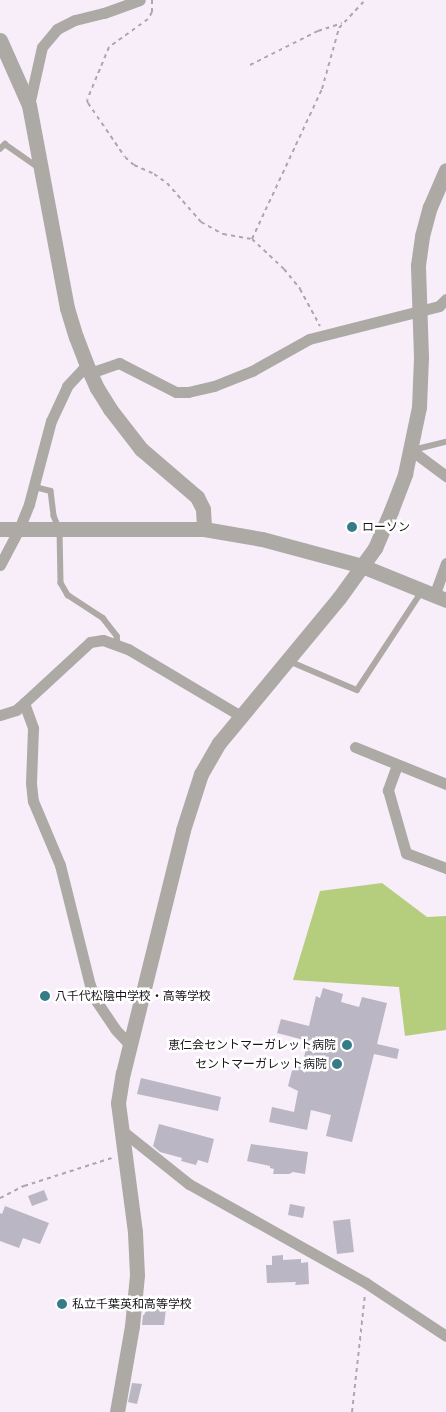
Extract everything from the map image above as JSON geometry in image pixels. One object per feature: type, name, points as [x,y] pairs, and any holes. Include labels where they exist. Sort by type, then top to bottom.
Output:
[{"type":"street","points":[[29,105],[42,47],[57,29],[75,20],[104,13],[140,0]]},
{"type":"street","points":[[0,40],[29,105],[67,308],[76,338],[89,370],[110,409],[141,449],[196,497],[203,509],[204,529]]},
{"type":"street","points":[[117,1412],[132,1326],[137,1275],[135,1232],[118,1103],[130,1045],[192,798],[201,774],[214,751],[362,566],[375,548],[391,511],[411,450],[419,407],[421,357],[418,265],[422,236],[430,207],[446,170]]},
{"type":"street","points":[[0,565],[20,529],[34,487],[51,421],[67,386],[82,370],[119,363],[176,392],[188,392],[214,386],[252,371],[309,339],[439,306],[446,299]]},
{"type":"street","points":[[411,450],[446,476]]},
{"type":"street","points":[[0,529],[204,529],[262,539],[362,566],[434,596],[446,563]]},
{"type":"street","points":[[0,715],[16,710],[24,704],[90,642],[103,640],[118,644],[241,716]]},
{"type":"street","points":[[24,704],[33,728],[31,782],[33,802],[60,866],[90,985],[106,1016],[130,1045]]},
{"type":"street","points":[[355,747],[446,784]]},
{"type":"street","points":[[398,765],[388,790],[406,853],[446,868]]},
{"type":"street","points":[[120,1129],[189,1184],[366,1283],[446,1336]]},
{"type":"lane","points":[[0,149],[5,144],[41,169]]},
{"type":"lane","points":[[411,450],[446,442]]},
{"type":"lane","points":[[34,487],[51,491],[54,516],[60,530],[61,583],[68,595],[104,618],[117,636],[118,644]]},
{"type":"lane","points":[[287,660],[357,690],[434,596]]},
{"type":"path","points":[[152,0],[152,12],[148,19],[109,47],[87,100],[88,103],[125,157],[134,165],[154,174],[167,184],[201,222],[229,236],[252,239],[284,269],[300,289],[325,334]]},
{"type":"path","points":[[252,239],[322,89],[339,28],[365,0]]},
{"type":"path","points":[[250,65],[318,31],[344,22]]},
{"type":"path","points":[[0,1198],[24,1186],[124,1155]]},
{"type":"path","points":[[352,1412],[366,1283]]},
{"type":"green space","points":[[382,883],[427,917],[446,916],[446,1030],[405,1036],[399,987],[293,980],[320,891]]},
{"type":"building","name":"セントマーガレット病院","points":[[323,988],[343,994],[341,1002],[359,1007],[362,997],[387,1003],[377,1044],[399,1049],[397,1059],[374,1054],[352,1142],[326,1136],[331,1115],[311,1110],[307,1130],[269,1122],[272,1107],[294,1112],[298,1091],[288,1086],[294,1063],[302,1065],[308,1041],[277,1033],[281,1019],[309,1026],[316,996],[320,998]]},
{"type":"building","points":[[141,1078],[221,1097],[218,1111],[137,1094]]},
{"type":"building","points":[[159,1124],[214,1139],[208,1163],[198,1160],[196,1165],[181,1161],[182,1158],[160,1152],[153,1146]]},
{"type":"building","points":[[251,1144],[308,1152],[305,1174],[293,1172],[289,1174],[273,1174],[274,1169],[270,1168],[270,1166],[247,1161]]},
{"type":"building","points":[[44,1190],[48,1200],[32,1206],[28,1196]]},
{"type":"building","points":[[290,1204],[305,1207],[303,1218],[288,1215]]},
{"type":"building","points":[[5,1206],[49,1223],[40,1244],[23,1238],[19,1248],[0,1241],[0,1213],[2,1214]]},
{"type":"building","points":[[350,1219],[354,1252],[337,1254],[333,1221]]},
{"type":"building","points":[[283,1255],[283,1260],[301,1259],[301,1263],[308,1262],[309,1284],[295,1285],[296,1282],[267,1283],[266,1265],[272,1265],[272,1256]]},
{"type":"building","points":[[148,1307],[166,1309],[164,1325],[142,1325],[143,1315]]},
{"type":"building","points":[[132,1383],[142,1384],[137,1404],[128,1402]]},
{"type":"place","name":"ローソン","points":[[352,527]]},
{"type":"place","name":"八千代松陰中学校・高等学校","points":[[45,996]]},
{"type":"place","name":"恵仁会セントマーガレット病院","points":[[347,1045]]},
{"type":"place","name":"セントマーガレット病院","points":[[337,1064]]},
{"type":"place","name":"私立千葉英和高等学校","points":[[62,1304]]}]
